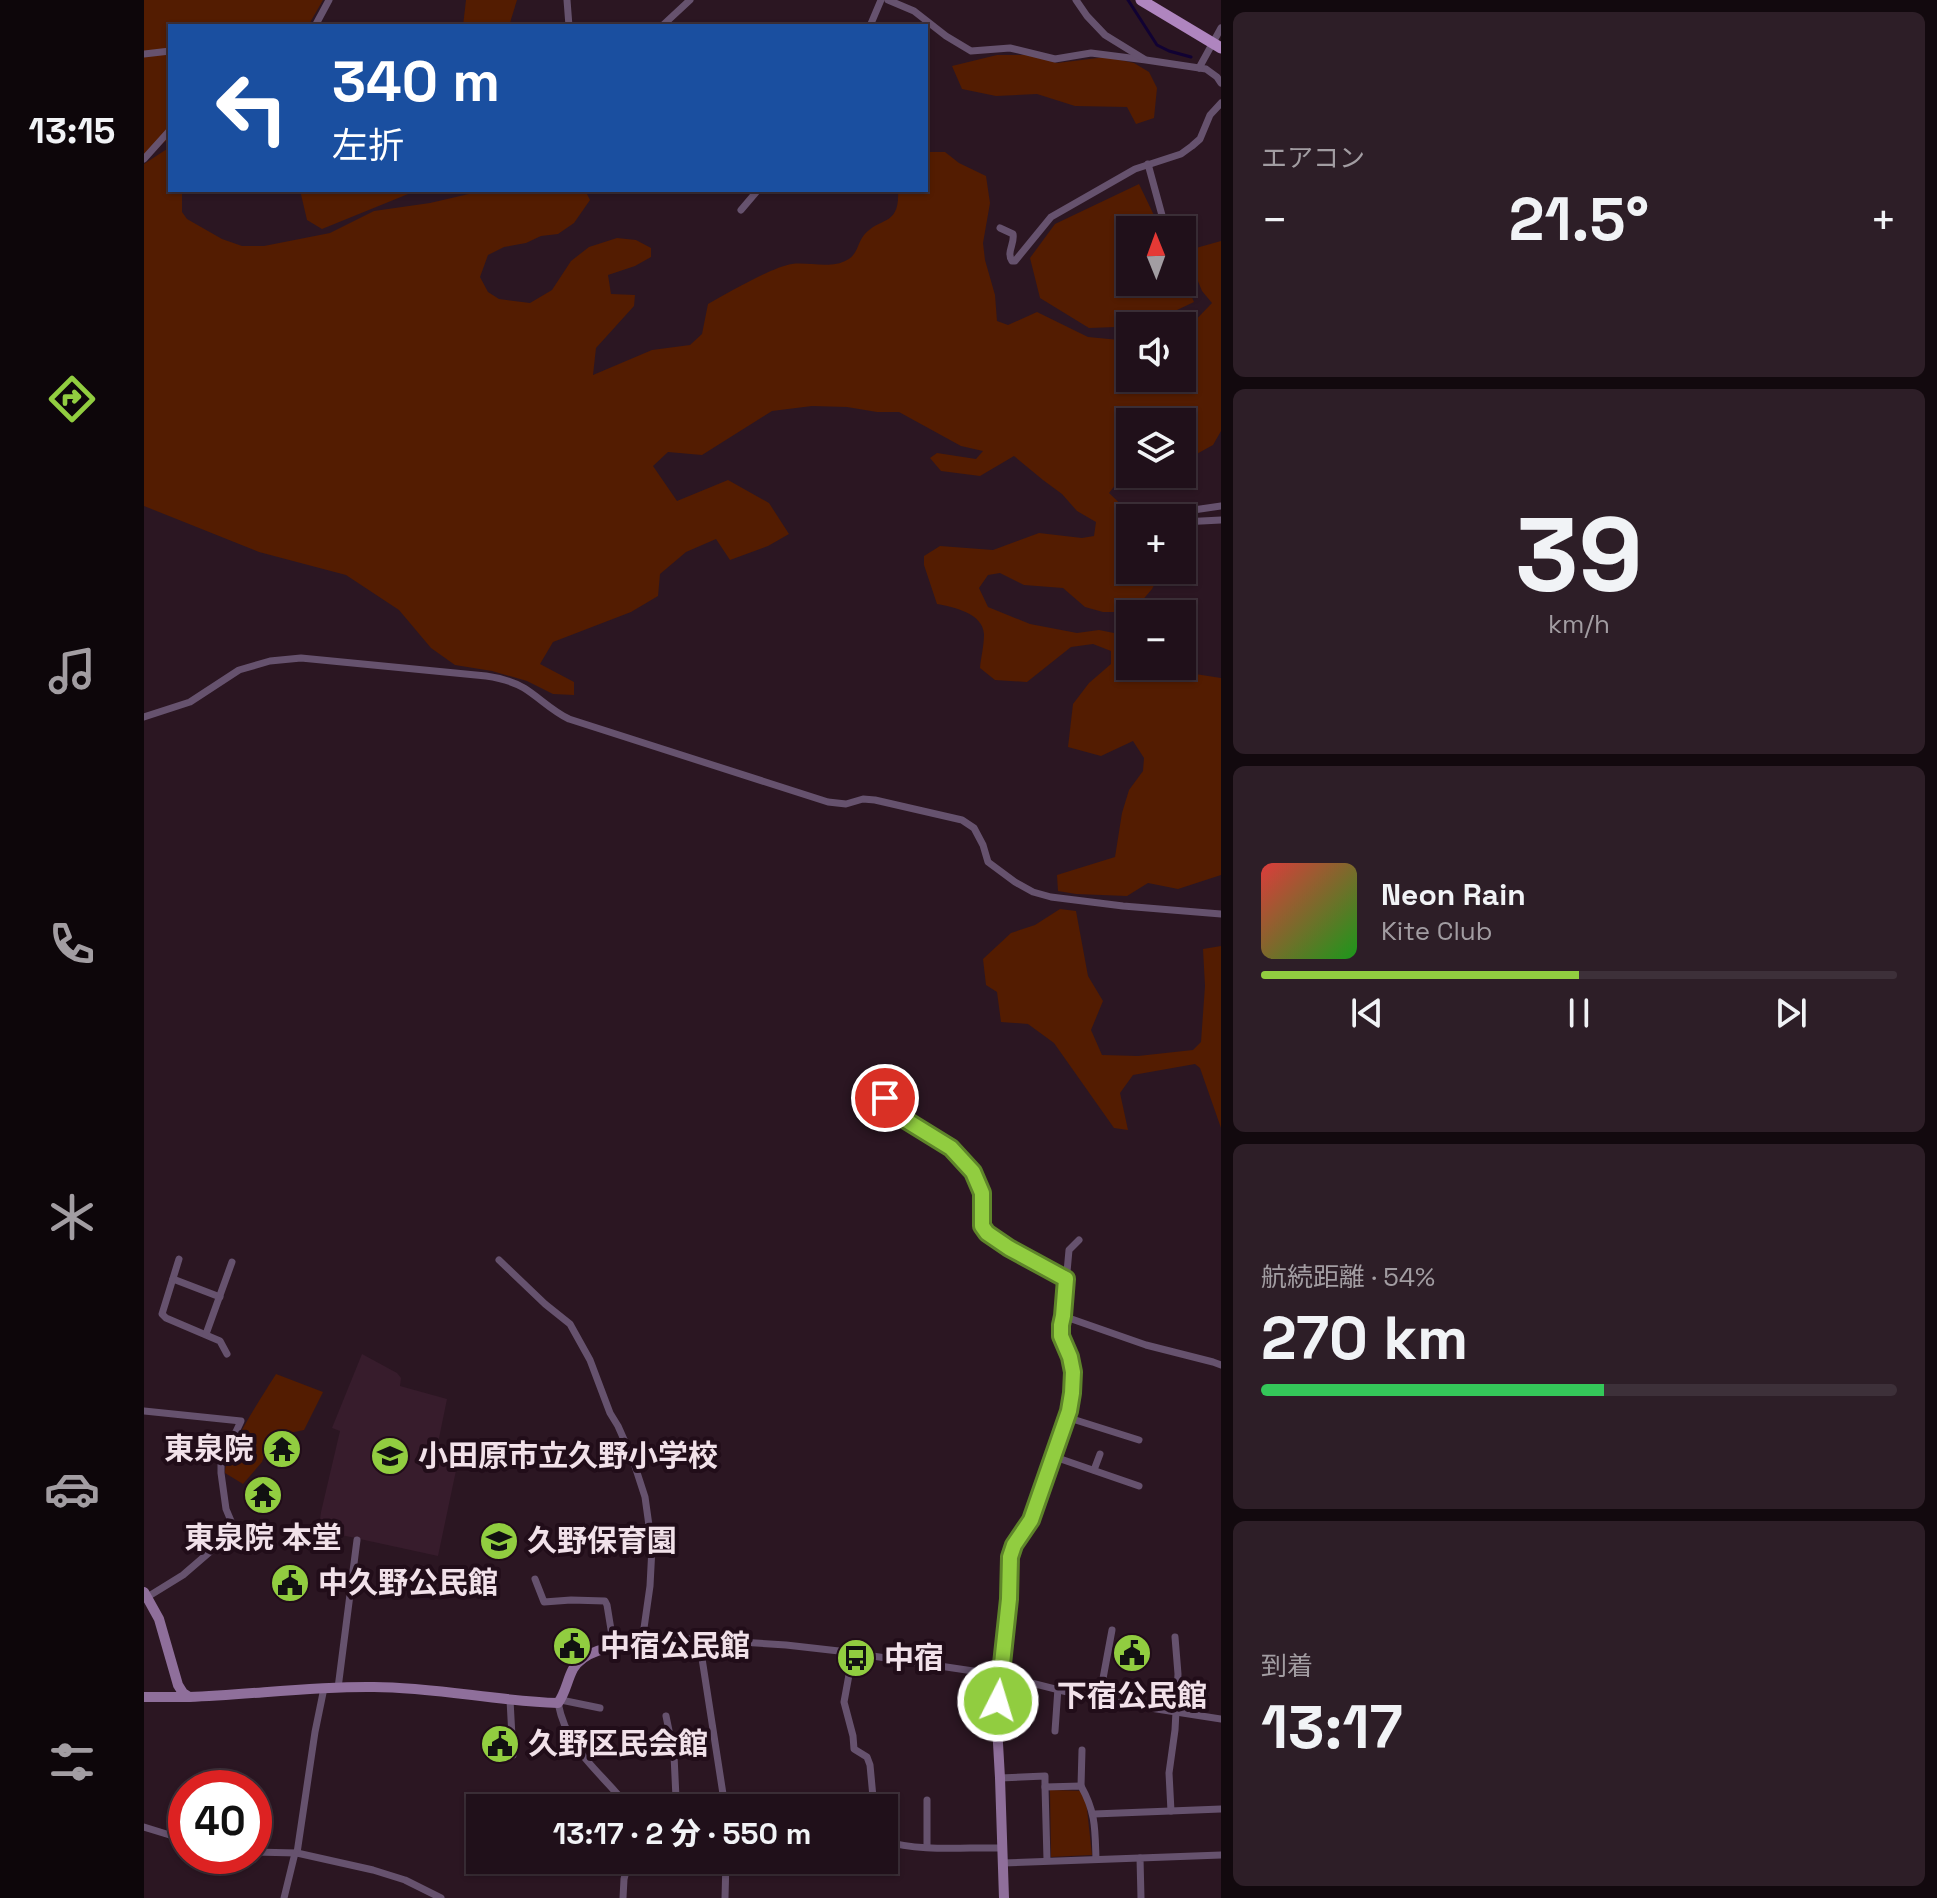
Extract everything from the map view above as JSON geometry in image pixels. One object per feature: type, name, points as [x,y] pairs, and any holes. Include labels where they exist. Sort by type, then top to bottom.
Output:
[{"type":"main road","points":[[1141,0],[1217,46]]},
{"type":"street","points":[[316,24],[329,0]]},
{"type":"street","points":[[567,0],[569,24]]},
{"type":"street","points":[[664,24],[690,0]]},
{"type":"street","points":[[871,24],[881,0]]},
{"type":"street","points":[[888,0],[914,11],[971,51],[1010,48],[1055,59],[1091,53],[1146,60],[1206,69],[1221,83]]},
{"type":"street","points":[[1076,0],[1105,35],[1146,60]]},
{"type":"street","points":[[1199,68],[1217,46],[1221,28]]},
{"type":"street","points":[[144,54],[168,51]]},
{"type":"street","points":[[1000,228],[1013,234],[1009,255],[1015,261],[1051,217],[1135,169],[1181,154],[1192,146],[1200,139],[1210,115],[1221,103]]},
{"type":"street","points":[[144,159],[168,132]]},
{"type":"street","points":[[1148,164],[1162,216]]},
{"type":"street","points":[[741,210],[756,192]]},
{"type":"street","points":[[1196,512],[1221,506]]},
{"type":"street","points":[[1196,518],[1221,520]]},
{"type":"street","points":[[144,717],[190,702],[239,670],[270,661],[301,658],[486,676],[526,689],[569,719],[828,802],[846,804],[863,799],[875,800],[962,820],[974,828],[988,862],[1033,892],[1123,906],[1221,914]]},
{"type":"street","points":[[885,1098],[904,1119],[951,1148],[973,1172],[982,1193],[982,1226],[987,1233],[1066,1279]]},
{"type":"street","points":[[1004,1898],[997,1726],[1010,1557],[1014,1545],[1031,1520],[1072,1393],[1073,1372],[1061,1336],[1061,1325],[1069,1250],[1079,1240]]},
{"type":"street","points":[[179,1259],[162,1314],[220,1341],[227,1354]]},
{"type":"street","points":[[499,1260],[570,1324],[590,1360],[610,1413],[633,1460],[645,1497],[652,1547],[642,1642]]},
{"type":"street","points":[[206,1334],[232,1262]]},
{"type":"street","points":[[173,1279],[220,1297]]},
{"type":"street","points":[[1063,1316],[1146,1345],[1221,1365]]},
{"type":"street","points":[[144,1411],[241,1421],[221,1464],[226,1509],[234,1528],[183,1575],[145,1596],[159,1619],[178,1685],[189,1697]]},
{"type":"street","points":[[1066,1417],[1139,1440]]},
{"type":"street","points":[[1094,1470],[1100,1454]]},
{"type":"street","points":[[1052,1456],[1139,1486]]},
{"type":"street","points":[[338,1688],[357,1540]]},
{"type":"street","points":[[535,1579],[544,1602],[605,1601],[614,1648]]},
{"type":"street","points":[[1099,1700],[1112,1630]]},
{"type":"street","points":[[1171,1811],[1169,1773],[1178,1674],[1175,1637]]},
{"type":"street","points":[[699,1639],[723,1794]]},
{"type":"street","points":[[616,1794],[568,1736],[559,1702],[571,1673],[586,1655],[642,1642],[699,1639],[853,1653],[1000,1675],[1099,1700],[1221,1719]]},
{"type":"street","points":[[853,1653],[844,1702],[854,1749],[867,1757],[870,1765],[873,1794]]},
{"type":"street","points":[[144,1697],[371,1686],[600,1708]]},
{"type":"street","points":[[284,1898],[296,1853],[324,1688]]},
{"type":"street","points":[[1055,1731],[1058,1688]]},
{"type":"street","points":[[510,1700],[513,1755]]},
{"type":"street","points":[[666,1716],[674,1755],[676,1794]]},
{"type":"street","points":[[1082,1750],[1081,1786],[1094,1814],[1096,1859]]},
{"type":"street","points":[[1000,1778],[1045,1776],[1047,1860]]},
{"type":"street","points":[[1045,1787],[1081,1786]]},
{"type":"street","points":[[927,1800],[927,1847]]},
{"type":"street","points":[[1094,1814],[1221,1809]]},
{"type":"street","points":[[144,1827],[168,1834]]},
{"type":"street","points":[[898,1844],[1002,1848]]},
{"type":"street","points":[[272,1852],[296,1853],[373,1870],[405,1880],[441,1898]]},
{"type":"street","points":[[1003,1863],[1221,1855]]},
{"type":"street","points":[[1140,1858],[1141,1898]]},
{"type":"street","points":[[623,1898],[625,1874]]},
{"type":"street","points":[[725,1898],[726,1874]]},
{"type":"shaded area","points":[[144,0],[323,0],[309,24],[168,24],[168,139],[144,157]]},
{"type":"shaded area","points":[[466,0],[517,0],[510,24],[463,24]]},
{"type":"shaded area","points":[[997,55],[1027,55],[1057,63],[1106,57],[1134,63],[1149,72],[1157,88],[1154,118],[1136,124],[1127,107],[1075,106],[1037,94],[996,96],[962,89],[952,66]]},
{"type":"shaded area","points":[[168,148],[168,192],[182,192],[182,212],[187,219],[222,239],[242,246],[264,246],[330,233],[374,211],[430,203],[474,192],[586,192],[590,200],[574,223],[558,234],[504,247],[488,255],[480,277],[488,292],[499,299],[530,303],[552,290],[571,261],[589,247],[617,238],[636,240],[651,248],[651,257],[608,275],[611,294],[635,295],[634,306],[596,348],[593,375],[652,350],[690,345],[702,334],[708,304],[762,275],[792,264],[827,265],[851,258],[864,235],[896,210],[898,192],[928,192],[928,152],[945,152],[959,163],[986,176],[990,203],[983,243],[995,295],[997,321],[1008,325],[1037,312],[1088,337],[1116,340],[1116,392],[1196,392],[1196,320],[1212,303],[1202,291],[1196,276],[1196,248],[1221,241],[1221,431],[1213,445],[1196,454],[1196,408],[1116,408],[1116,484],[1109,493],[1120,504],[1116,504],[1116,584],[1155,584],[1152,589],[1143,600],[1116,600],[1116,612],[1103,612],[1085,607],[1063,588],[1024,585],[1000,573],[988,575],[979,588],[988,607],[1030,624],[1077,633],[1099,630],[1116,634],[1116,680],[1196,680],[1196,674],[1221,678],[1221,875],[1178,889],[1148,883],[1127,896],[1058,891],[1057,875],[1115,857],[1129,790],[1143,771],[1144,758],[1133,741],[1101,756],[1068,747],[1073,704],[1089,683],[1111,664],[1111,651],[1093,644],[1071,647],[1027,682],[995,680],[980,668],[984,638],[982,627],[966,612],[937,604],[924,556],[940,546],[993,550],[1039,533],[1082,538],[1094,536],[1096,522],[1077,511],[1062,494],[1014,456],[980,476],[941,471],[930,458],[937,453],[976,459],[983,451],[961,446],[899,412],[812,406],[772,411],[702,455],[668,452],[653,466],[677,501],[728,480],[769,503],[789,534],[768,546],[730,560],[716,539],[686,552],[660,574],[658,596],[631,612],[553,642],[540,664],[574,682],[574,695],[553,694],[527,681],[455,665],[431,648],[399,610],[346,575],[259,552],[144,506],[144,164]]},
{"type":"shaded area","points":[[1139,184],[1154,216],[1116,216],[1116,296],[1191,296],[1194,302],[1173,312],[1116,312],[1116,327],[1089,328],[1040,298],[1030,258],[1055,224]]},
{"type":"shaded area","points":[[300,192],[413,192],[322,229],[307,220]]},
{"type":"shaded area","points":[[1060,909],[1076,911],[1088,976],[1103,1001],[1091,1030],[1102,1055],[1138,1056],[1193,1050],[1201,1042],[1205,986],[1203,949],[1221,946],[1221,1128],[1200,1068],[1195,1064],[1133,1075],[1120,1093],[1128,1130],[1114,1128],[1054,1043],[1028,1024],[1001,1022],[997,992],[986,985],[983,959],[1011,933],[1035,925]]},
{"type":"shaded area","name":"小田原市立久野小学校","points":[[362,1354],[397,1373],[401,1378],[400,1386],[447,1399],[436,1453],[458,1461],[438,1556],[323,1531],[317,1544],[321,1512],[340,1431],[332,1428]]},
{"type":"shaded area","points":[[276,1374],[323,1392],[304,1430],[271,1437],[262,1462],[243,1484],[225,1473],[227,1464],[246,1424]]},
{"type":"shaded area","points":[[1050,1790],[1085,1791],[1092,1855],[1051,1857]]},
{"type":"waterway","points":[[1128,0],[1157,45],[1191,57]]},
{"type":"place","name":"東泉院","points":[[282,1449]]},
{"type":"place","name":"小田原市立久野小学校","points":[[390,1456]]},
{"type":"place","name":"東泉院 本堂","points":[[263,1495]]},
{"type":"place","name":"久野保育園","points":[[499,1541]]},
{"type":"place","name":"中久野公民館","points":[[290,1583]]},
{"type":"place","name":"中宿公民館","points":[[572,1646]]},
{"type":"place","name":"下宿公民館","points":[[1132,1653]]},
{"type":"place","name":"中宿","points":[[856,1658]]},
{"type":"place","name":"久野区民会館","points":[[500,1744]]},
{"type":"route","points":[[885,1098],[904,1119],[951,1148],[973,1172],[982,1193],[982,1226],[987,1233],[1066,1279],[1061,1336],[1073,1372],[1072,1393],[1069,1411],[1031,1520],[1014,1545],[1010,1557],[1009,1599],[998,1701]]}]
